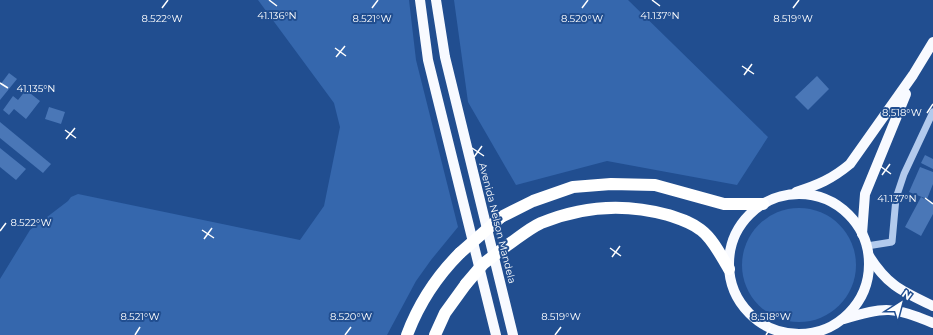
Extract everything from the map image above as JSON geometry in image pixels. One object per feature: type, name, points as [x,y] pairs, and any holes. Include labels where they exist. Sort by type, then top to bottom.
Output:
[{"type":"highway","points":[[407,335],[425,295],[441,272],[501,217],[533,201],[573,187],[611,184],[655,185],[724,204],[763,204]]},
{"type":"highway","points":[[435,335],[445,313],[483,264],[539,224],[577,211],[612,207],[650,210],[689,222],[702,231],[729,269]]},
{"type":"highway","points":[[416,335],[441,272]]},
{"type":"main road","points":[[420,0],[428,60],[496,335]]},
{"type":"main road","name":"Avenida Nelson Mandela","points":[[436,0],[445,57],[513,335]]},
{"type":"main road","points":[[770,335],[741,305],[731,284],[728,261],[733,238],[745,218],[763,204],[823,183],[838,174],[850,164],[913,75],[933,42]]},
{"type":"main road","points":[[862,234],[864,194],[913,75]]},
{"type":"main road","points":[[784,196],[808,195],[830,201],[849,215],[862,234],[868,251],[878,271],[890,283],[933,306]]},
{"type":"main road","points":[[758,321],[778,332],[801,335],[823,333],[844,318],[859,301],[868,279],[868,251]]},
{"type":"main road","points":[[844,318],[870,311],[890,309],[906,312],[933,323]]},
{"type":"lane","points":[[868,251],[892,242],[896,198],[904,174],[933,112]]},
{"type":"shaded area","points":[[258,0],[409,0],[416,60],[458,227],[416,281],[387,335],[0,335],[0,279],[30,230],[68,201],[71,197],[78,194],[300,240],[324,206],[340,127],[334,103]]},
{"type":"shaded area","points":[[454,0],[628,0],[768,137],[737,185],[607,161],[516,185],[468,102]]},
{"type":"shaded area","points":[[799,208],[821,212],[839,225],[852,243],[856,265],[852,287],[839,305],[821,318],[799,322],[777,318],[759,305],[746,287],[742,265],[746,243],[759,225],[777,212]]},
{"type":"building","points":[[9,73],[17,79],[0,100],[0,85]]},
{"type":"building","points":[[817,76],[829,89],[808,110],[795,97]]},
{"type":"building","points":[[26,90],[40,101],[26,119],[14,109],[9,115],[3,110],[13,96],[18,100]]},
{"type":"building","points":[[49,107],[65,112],[61,124],[45,119]]},
{"type":"building","points":[[0,122],[51,164],[43,173],[0,138]]},
{"type":"building","points":[[0,148],[26,169],[16,180],[0,167]]},
{"type":"building","points":[[925,155],[933,159],[933,169],[921,163]]},
{"type":"building","points":[[920,167],[933,172],[933,184],[927,199],[909,192]]},
{"type":"building","points":[[921,197],[933,204],[933,214],[921,236],[905,227]]}]
